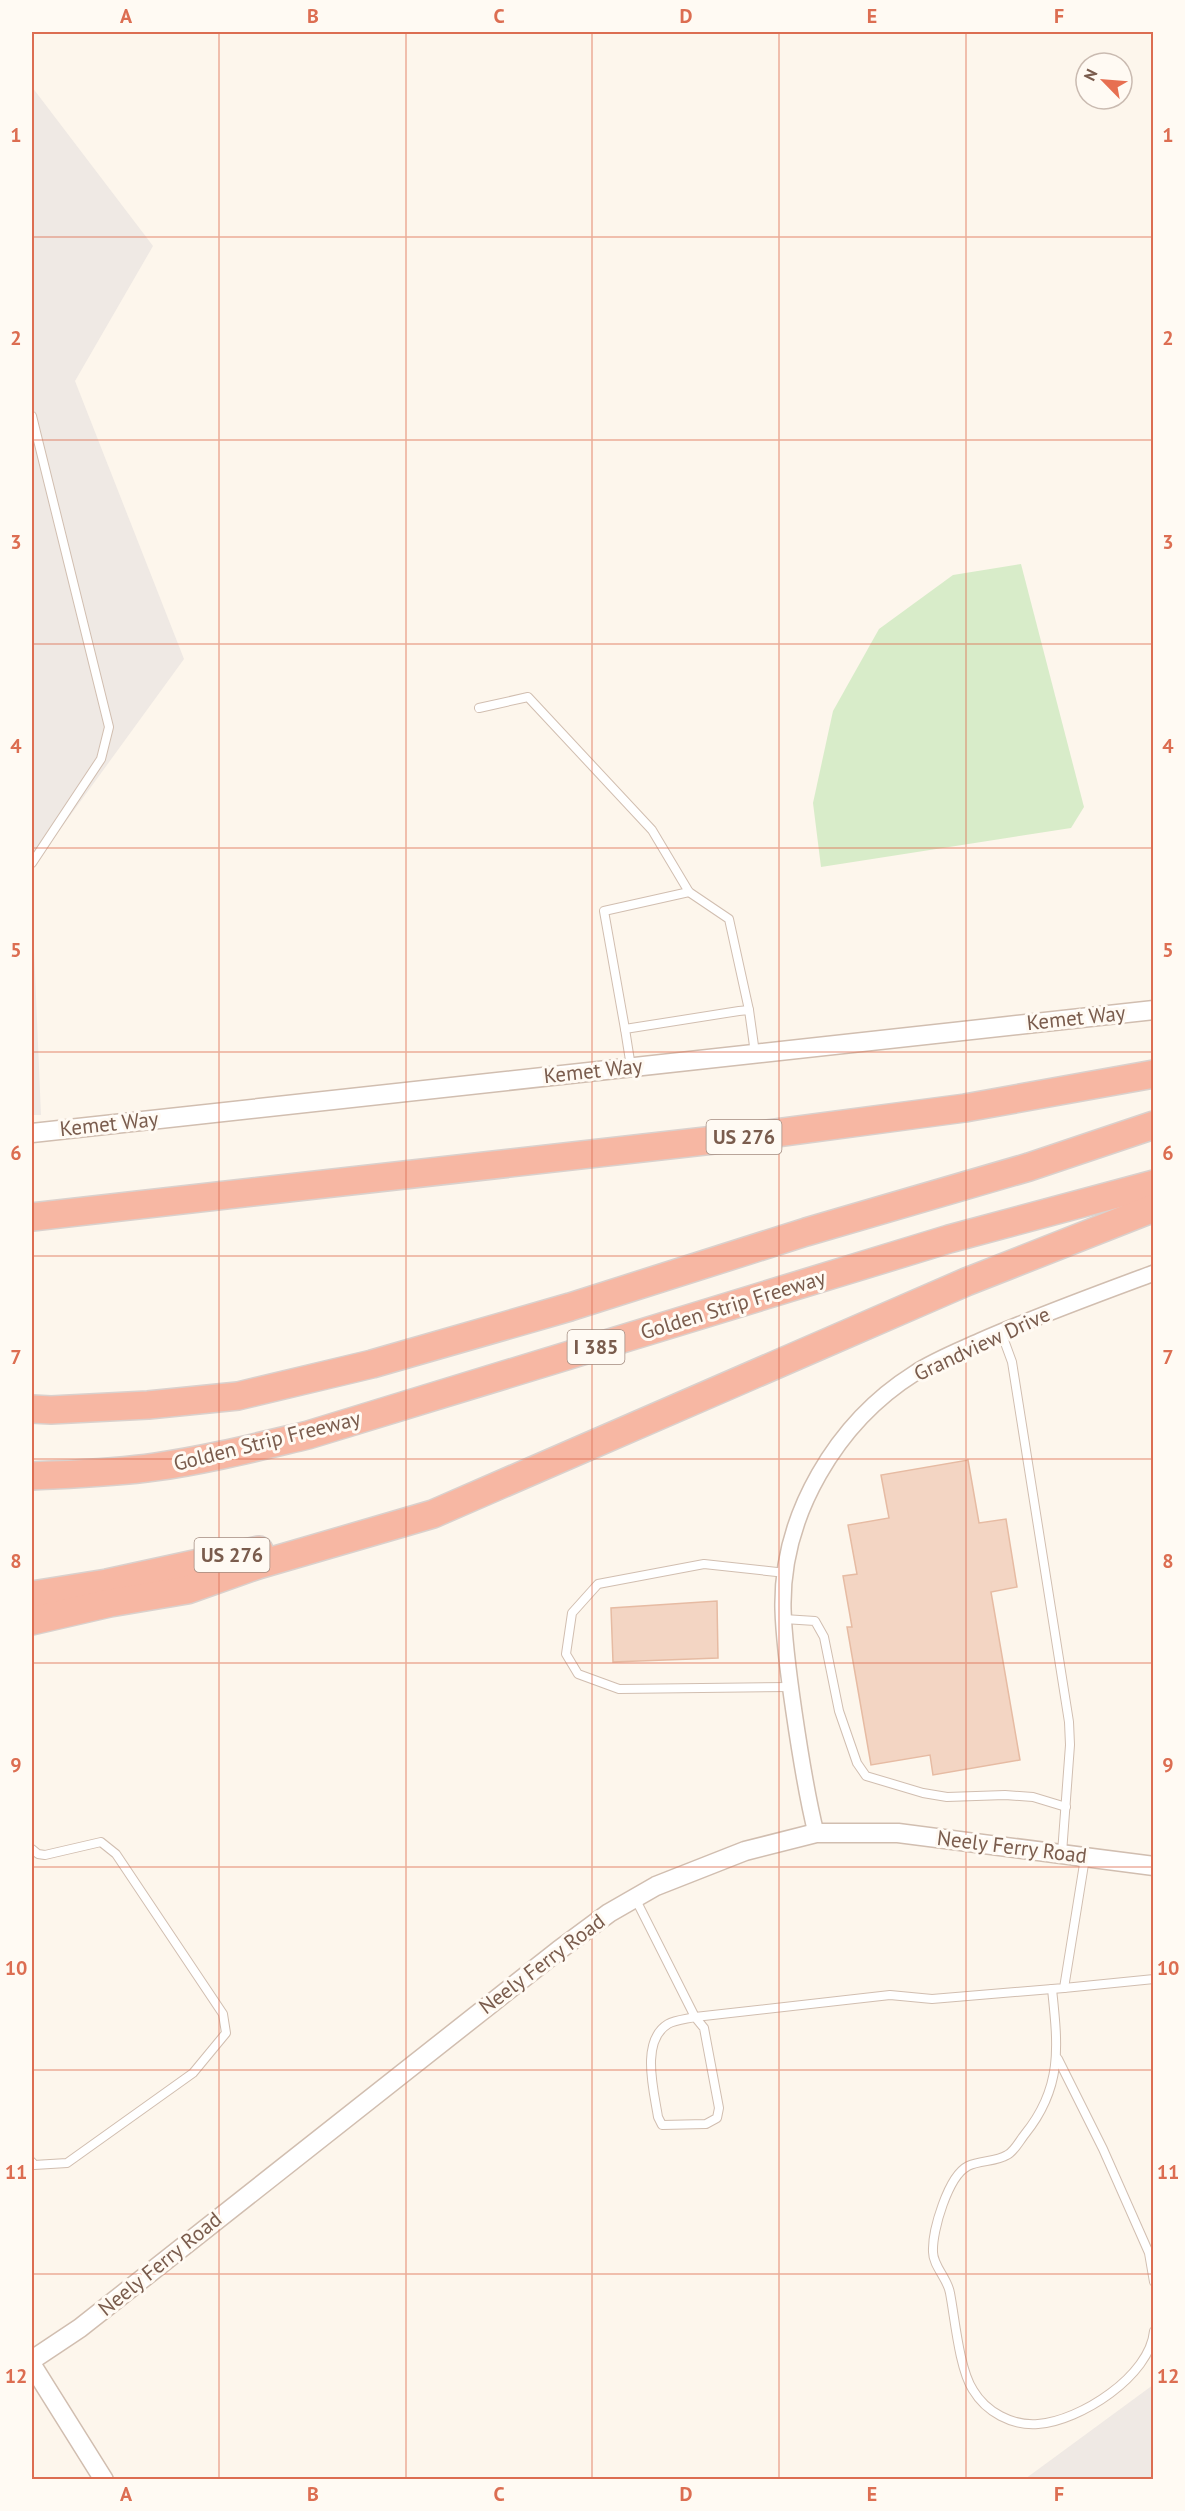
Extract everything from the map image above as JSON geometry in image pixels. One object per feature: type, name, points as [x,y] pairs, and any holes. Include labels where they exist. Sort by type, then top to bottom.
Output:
[{"type":"highway","name":"US 276","points":[[32,1216],[776,1134],[965,1108],[1154,1074]]},
{"type":"highway","name":"I 385","points":[[32,1409],[148,1405],[238,1396],[341,1372],[570,1307],[806,1232],[1029,1167],[1154,1125]]},
{"type":"highway","name":"Golden Strip Freeway","points":[[32,1476],[85,1474],[154,1467],[207,1458],[308,1435],[949,1239],[1154,1184]]},
{"type":"highway","name":"US 276","points":[[32,1595],[106,1583],[433,1514],[966,1282],[1154,1208]]},
{"type":"highway","points":[[32,1621],[110,1603],[187,1590],[258,1565],[433,1514]]},
{"type":"street","name":"Kemet Way","points":[[32,1129],[1154,1010]]},
{"type":"street","name":"Grandview Drive","points":[[816,1833],[805,1789],[790,1687],[784,1619],[786,1573],[793,1538],[813,1486],[843,1439],[860,1419],[916,1372],[1001,1332],[1154,1273]]},
{"type":"street","name":"Neely Ferry Road","points":[[32,2360],[80,2328],[559,1950],[609,1913],[656,1886],[714,1862],[816,1833],[898,1833],[1154,1866]]},
{"type":"street","points":[[32,2365],[104,2480]]},
{"type":"lane","points":[[32,416],[109,727],[101,759],[32,863]]},
{"type":"lane","points":[[479,708],[528,697],[652,830],[689,892],[729,919],[749,1010],[755,1053]]},
{"type":"lane","points":[[631,1067],[604,911],[689,892]]},
{"type":"lane","points":[[625,1029],[749,1010]]},
{"type":"lane","points":[[1001,1332],[1012,1362],[1069,1722],[1070,1745],[1062,1853]]},
{"type":"lane","points":[[786,1573],[704,1564],[598,1584],[572,1613],[566,1654],[578,1674],[619,1689],[790,1687]]},
{"type":"lane","points":[[784,1619],[814,1621],[824,1637],[839,1711],[857,1763],[866,1776],[922,1793],[963,1798],[1005,1795],[1033,1797],[1066,1807]]},
{"type":"lane","points":[[32,1849],[38,1854],[45,1855],[101,1842],[116,1854],[223,2014],[226,2033],[193,2073],[67,2163],[34,2165],[32,2162]]},
{"type":"lane","points":[[1064,1988],[1085,1856]]},
{"type":"lane","points":[[635,1898],[695,2017],[704,2028],[720,2108],[717,2118],[706,2124],[662,2125],[658,2117],[650,2061],[654,2042],[668,2024],[695,2017],[890,1995],[932,1999],[1154,1979]]},
{"type":"lane","points":[[1052,1989],[1057,2058],[1054,2078],[1039,2117],[1008,2155],[966,2166],[951,2187],[939,2213],[933,2253],[950,2289],[961,2355],[972,2389],[991,2410],[1013,2422],[1036,2424],[1059,2421],[1110,2393],[1139,2368],[1154,2331]]},
{"type":"lane","points":[[1057,2058],[1103,2149],[1149,2253],[1154,2282]]},
{"type":"shaded area","points":[[32,87],[153,246],[75,381],[184,659],[32,868]]},
{"type":"shaded area","points":[[32,901],[41,1115],[32,1115]]},
{"type":"shaded area","points":[[1153,2385],[1153,2479],[1025,2479]]},
{"type":"green space","points":[[1021,564],[1084,807],[1071,828],[821,867],[813,803],[833,711],[879,629],[953,575]]},
{"type":"building","points":[[968,1460],[979,1523],[1006,1519],[1017,1587],[991,1592],[1020,1760],[933,1775],[930,1755],[871,1765],[847,1627],[852,1627],[843,1576],[857,1574],[848,1525],[889,1518],[881,1475]]},
{"type":"building","points":[[717,1601],[718,1658],[613,1662],[611,1608]]}]
